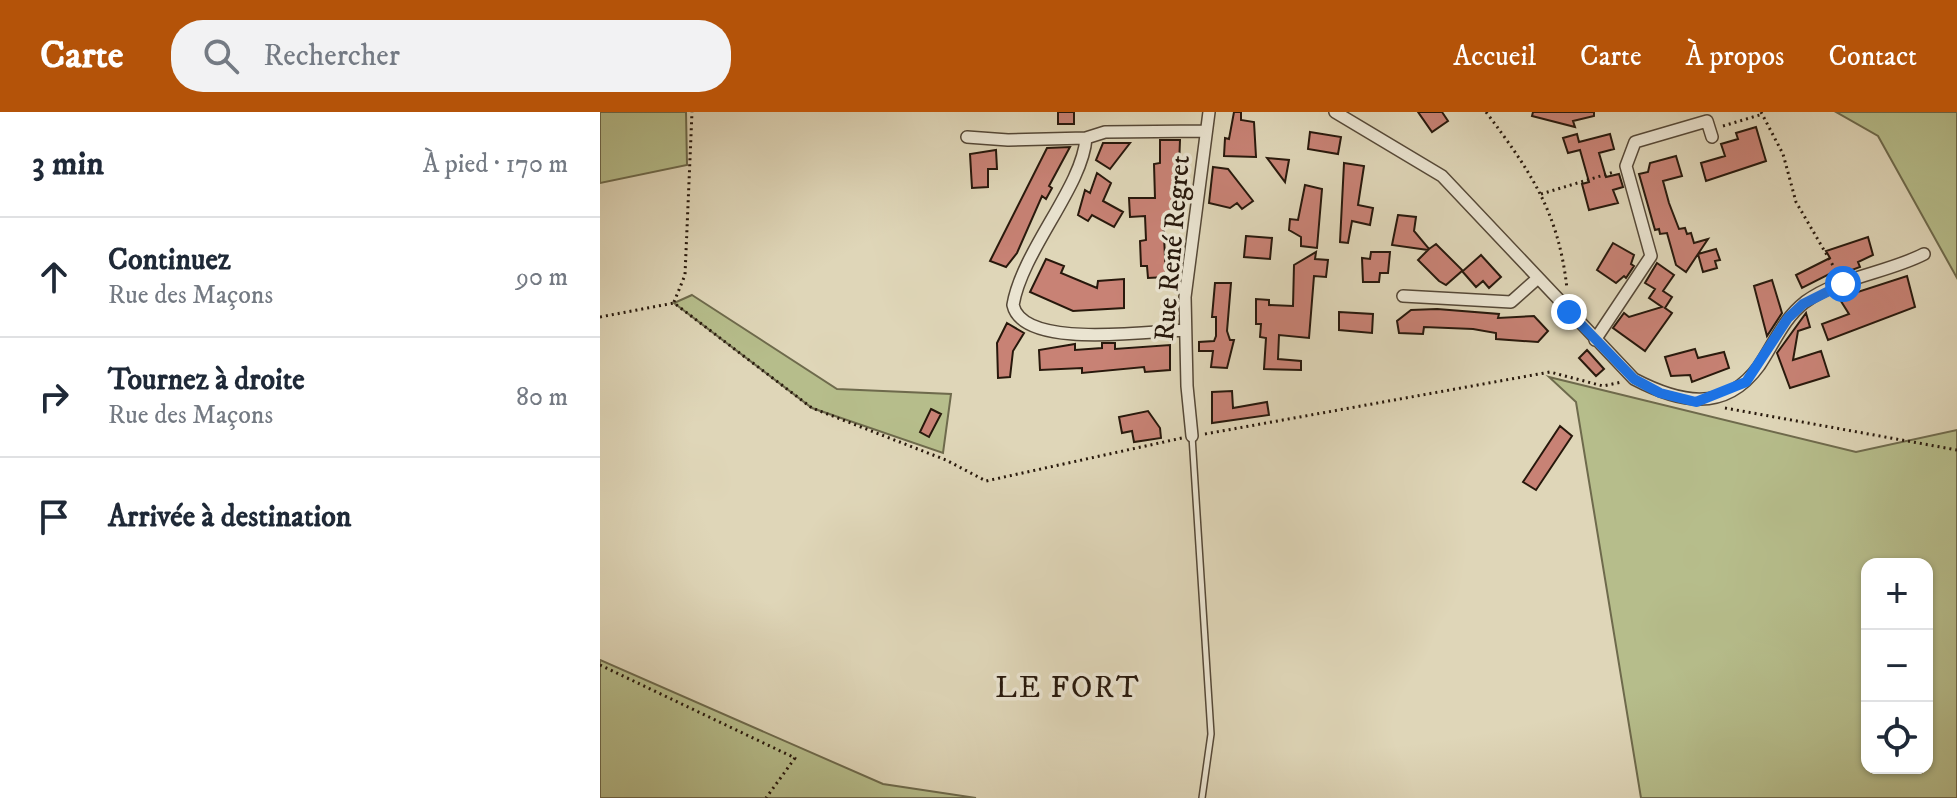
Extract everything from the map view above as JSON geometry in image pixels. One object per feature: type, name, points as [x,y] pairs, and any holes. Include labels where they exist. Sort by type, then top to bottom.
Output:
[{"type":"street","name":"Rue René Regret","points":[[1192,436],[1185,297],[1209,112]]},
{"type":"street","points":[[1335,112],[1442,176],[1634,379],[1660,393],[1696,402],[1723,394],[1746,382],[1788,318],[1803,304],[1843,284],[1898,268],[1924,254]]},
{"type":"street","points":[[1595,340],[1651,256],[1627,169],[1635,142],[1707,121],[1712,137]]},
{"type":"street","points":[[967,137],[1008,140],[1086,138],[1105,132],[1206,131]]},
{"type":"street","points":[[1086,138],[1082,158],[1014,295],[1015,314],[1022,321],[1058,335],[1185,330]]},
{"type":"street","points":[[1403,296],[1511,302],[1538,278]]},
{"type":"lane","points":[[1192,436],[1211,734],[1202,798]]},
{"type":"path","points":[[674,303],[685,275],[692,112]]},
{"type":"path","points":[[1486,112],[1549,206],[1563,251],[1569,312]]},
{"type":"path","points":[[1761,112],[1783,154],[1796,202],[1843,284]]},
{"type":"path","points":[[1541,194],[1627,169]]},
{"type":"path","points":[[600,317],[674,303],[812,408],[946,460],[986,481],[1192,436],[1328,415],[1550,372],[1603,386],[1634,379]]},
{"type":"path","points":[[1724,408],[1957,450]]},
{"type":"path","points":[[600,665],[795,758],[766,798]]},
{"type":"green space","points":[[600,112],[686,112],[687,165],[600,183]]},
{"type":"green space","points":[[1836,112],[1957,112],[1957,278],[1878,136]]},
{"type":"green space","points":[[692,295],[837,389],[951,394],[943,453],[812,408],[674,303]]},
{"type":"green space","points":[[1549,377],[1856,452],[1957,430],[1957,798],[1641,798],[1576,402]]},
{"type":"green space","points":[[600,660],[883,784],[976,798],[600,798]]},
{"type":"building","points":[[1058,112],[1074,112],[1074,124],[1058,124]]},
{"type":"building","points":[[1234,112],[1241,112],[1241,120],[1254,122],[1256,157],[1224,156],[1225,138],[1229,139]]},
{"type":"building","points":[[1418,112],[1442,112],[1448,121],[1432,132]]},
{"type":"building","points":[[1533,112],[1594,112],[1594,116],[1573,121],[1575,127],[1532,116]]},
{"type":"building","points":[[1756,127],[1766,161],[1706,181],[1701,163],[1725,156],[1721,144],[1738,139],[1736,133]]},
{"type":"building","points":[[1310,132],[1341,137],[1338,154],[1308,149]]},
{"type":"building","points":[[1577,134],[1579,142],[1610,134],[1614,149],[1599,153],[1606,177],[1619,174],[1623,187],[1613,190],[1618,203],[1589,210],[1582,184],[1589,182],[1580,150],[1568,153],[1563,138]]},
{"type":"building","points":[[1160,140],[1180,140],[1177,216],[1163,216],[1166,277],[1148,278],[1147,266],[1141,266],[1140,241],[1146,240],[1145,216],[1130,217],[1129,198],[1155,198],[1154,164],[1160,163]]},
{"type":"building","points":[[1103,143],[1130,143],[1110,169],[1096,160]]},
{"type":"building","points":[[1070,147],[1049,186],[1052,188],[1046,199],[1042,196],[1017,253],[1006,267],[990,261],[1047,148]]},
{"type":"building","points":[[996,150],[997,169],[988,169],[988,187],[972,188],[970,154]]},
{"type":"building","points":[[1676,156],[1682,176],[1663,181],[1679,229],[1685,228],[1687,234],[1691,233],[1694,243],[1708,239],[1686,272],[1676,265],[1667,233],[1660,234],[1659,229],[1655,230],[1639,174],[1648,172],[1650,163]]},
{"type":"building","points":[[1267,158],[1289,160],[1285,182]]},
{"type":"building","points":[[1344,163],[1364,166],[1358,205],[1373,208],[1370,225],[1352,221],[1348,243],[1340,242]]},
{"type":"building","points":[[1213,167],[1228,169],[1253,201],[1242,209],[1237,203],[1230,208],[1209,203]]},
{"type":"building","points":[[1097,173],[1111,183],[1103,201],[1123,212],[1114,227],[1092,215],[1088,221],[1078,215],[1085,190],[1090,193]]},
{"type":"building","points":[[1305,185],[1322,189],[1317,248],[1301,246],[1301,237],[1289,230],[1290,219],[1298,220]]},
{"type":"building","points":[[1398,215],[1416,217],[1414,231],[1429,249],[1436,244],[1463,271],[1481,255],[1501,277],[1489,288],[1483,281],[1476,287],[1462,271],[1446,285],[1439,281],[1418,260],[1428,250],[1392,245]]},
{"type":"building","points":[[1246,236],[1272,238],[1270,259],[1244,257]]},
{"type":"building","points":[[1868,237],[1873,255],[1858,262],[1860,267],[1844,273],[1837,270],[1802,288],[1796,275],[1830,258],[1826,251]]},
{"type":"building","points":[[1613,243],[1634,255],[1631,264],[1634,266],[1626,278],[1624,276],[1616,283],[1597,270]]},
{"type":"building","points":[[1716,249],[1720,260],[1715,261],[1717,268],[1703,272],[1698,254]]},
{"type":"building","points":[[1316,252],[1315,259],[1328,260],[1326,277],[1314,276],[1309,338],[1279,335],[1278,359],[1301,361],[1301,370],[1264,369],[1266,338],[1260,337],[1261,324],[1256,324],[1256,299],[1269,300],[1269,305],[1293,306],[1294,265]]},
{"type":"building","points":[[1371,252],[1390,252],[1388,273],[1380,273],[1379,282],[1363,282],[1362,258],[1370,259]]},
{"type":"building","points":[[1046,259],[1064,266],[1061,273],[1097,288],[1098,281],[1124,279],[1124,308],[1073,311],[1030,292]]},
{"type":"building","points":[[1657,263],[1674,275],[1663,291],[1672,297],[1665,308],[1672,313],[1645,351],[1613,328],[1624,313],[1629,317],[1662,307],[1649,298],[1655,289],[1645,283]]},
{"type":"building","points":[[1907,276],[1915,307],[1828,340],[1822,324],[1849,314],[1839,298]]},
{"type":"building","points":[[1772,280],[1782,313],[1767,336],[1754,286]]},
{"type":"building","points":[[1215,283],[1231,283],[1227,331],[1230,340],[1234,340],[1227,368],[1211,367],[1213,351],[1199,351],[1199,342],[1214,341],[1216,336],[1216,317],[1212,317]]},
{"type":"building","points":[[1411,310],[1499,314],[1498,318],[1534,316],[1548,331],[1538,342],[1496,339],[1496,333],[1473,329],[1424,327],[1423,334],[1399,333],[1397,321]]},
{"type":"building","points":[[1339,312],[1373,314],[1372,333],[1339,330]]},
{"type":"building","points":[[1806,313],[1810,327],[1798,331],[1793,360],[1821,351],[1829,376],[1790,388],[1777,353]]},
{"type":"building","points":[[1007,323],[1024,333],[1013,351],[1010,377],[998,378],[997,343]]},
{"type":"building","points":[[1102,343],[1115,343],[1115,349],[1170,345],[1170,370],[1145,372],[1144,367],[1082,373],[1082,368],[1040,370],[1039,350],[1075,344],[1075,350],[1102,348]]},
{"type":"building","points":[[1695,349],[1698,358],[1724,352],[1729,368],[1692,382],[1690,375],[1671,376],[1665,357]]},
{"type":"building","points":[[1587,350],[1604,369],[1596,376],[1579,358]]},
{"type":"building","points":[[1232,391],[1233,408],[1267,402],[1269,415],[1212,423],[1212,392]]},
{"type":"building","points":[[931,409],[941,414],[929,437],[920,432]]},
{"type":"building","points":[[1148,411],[1160,428],[1161,438],[1134,442],[1132,431],[1122,433],[1119,417]]},
{"type":"building","points":[[1560,426],[1572,436],[1536,490],[1523,482]]},
{"type":"district","name":"LE FORT","points":[[1068,687]]},
{"type":"route","points":[[1569,312],[1634,379],[1660,393],[1696,402],[1723,394],[1746,382],[1761,364],[1788,318],[1818,293],[1843,284]]}]
